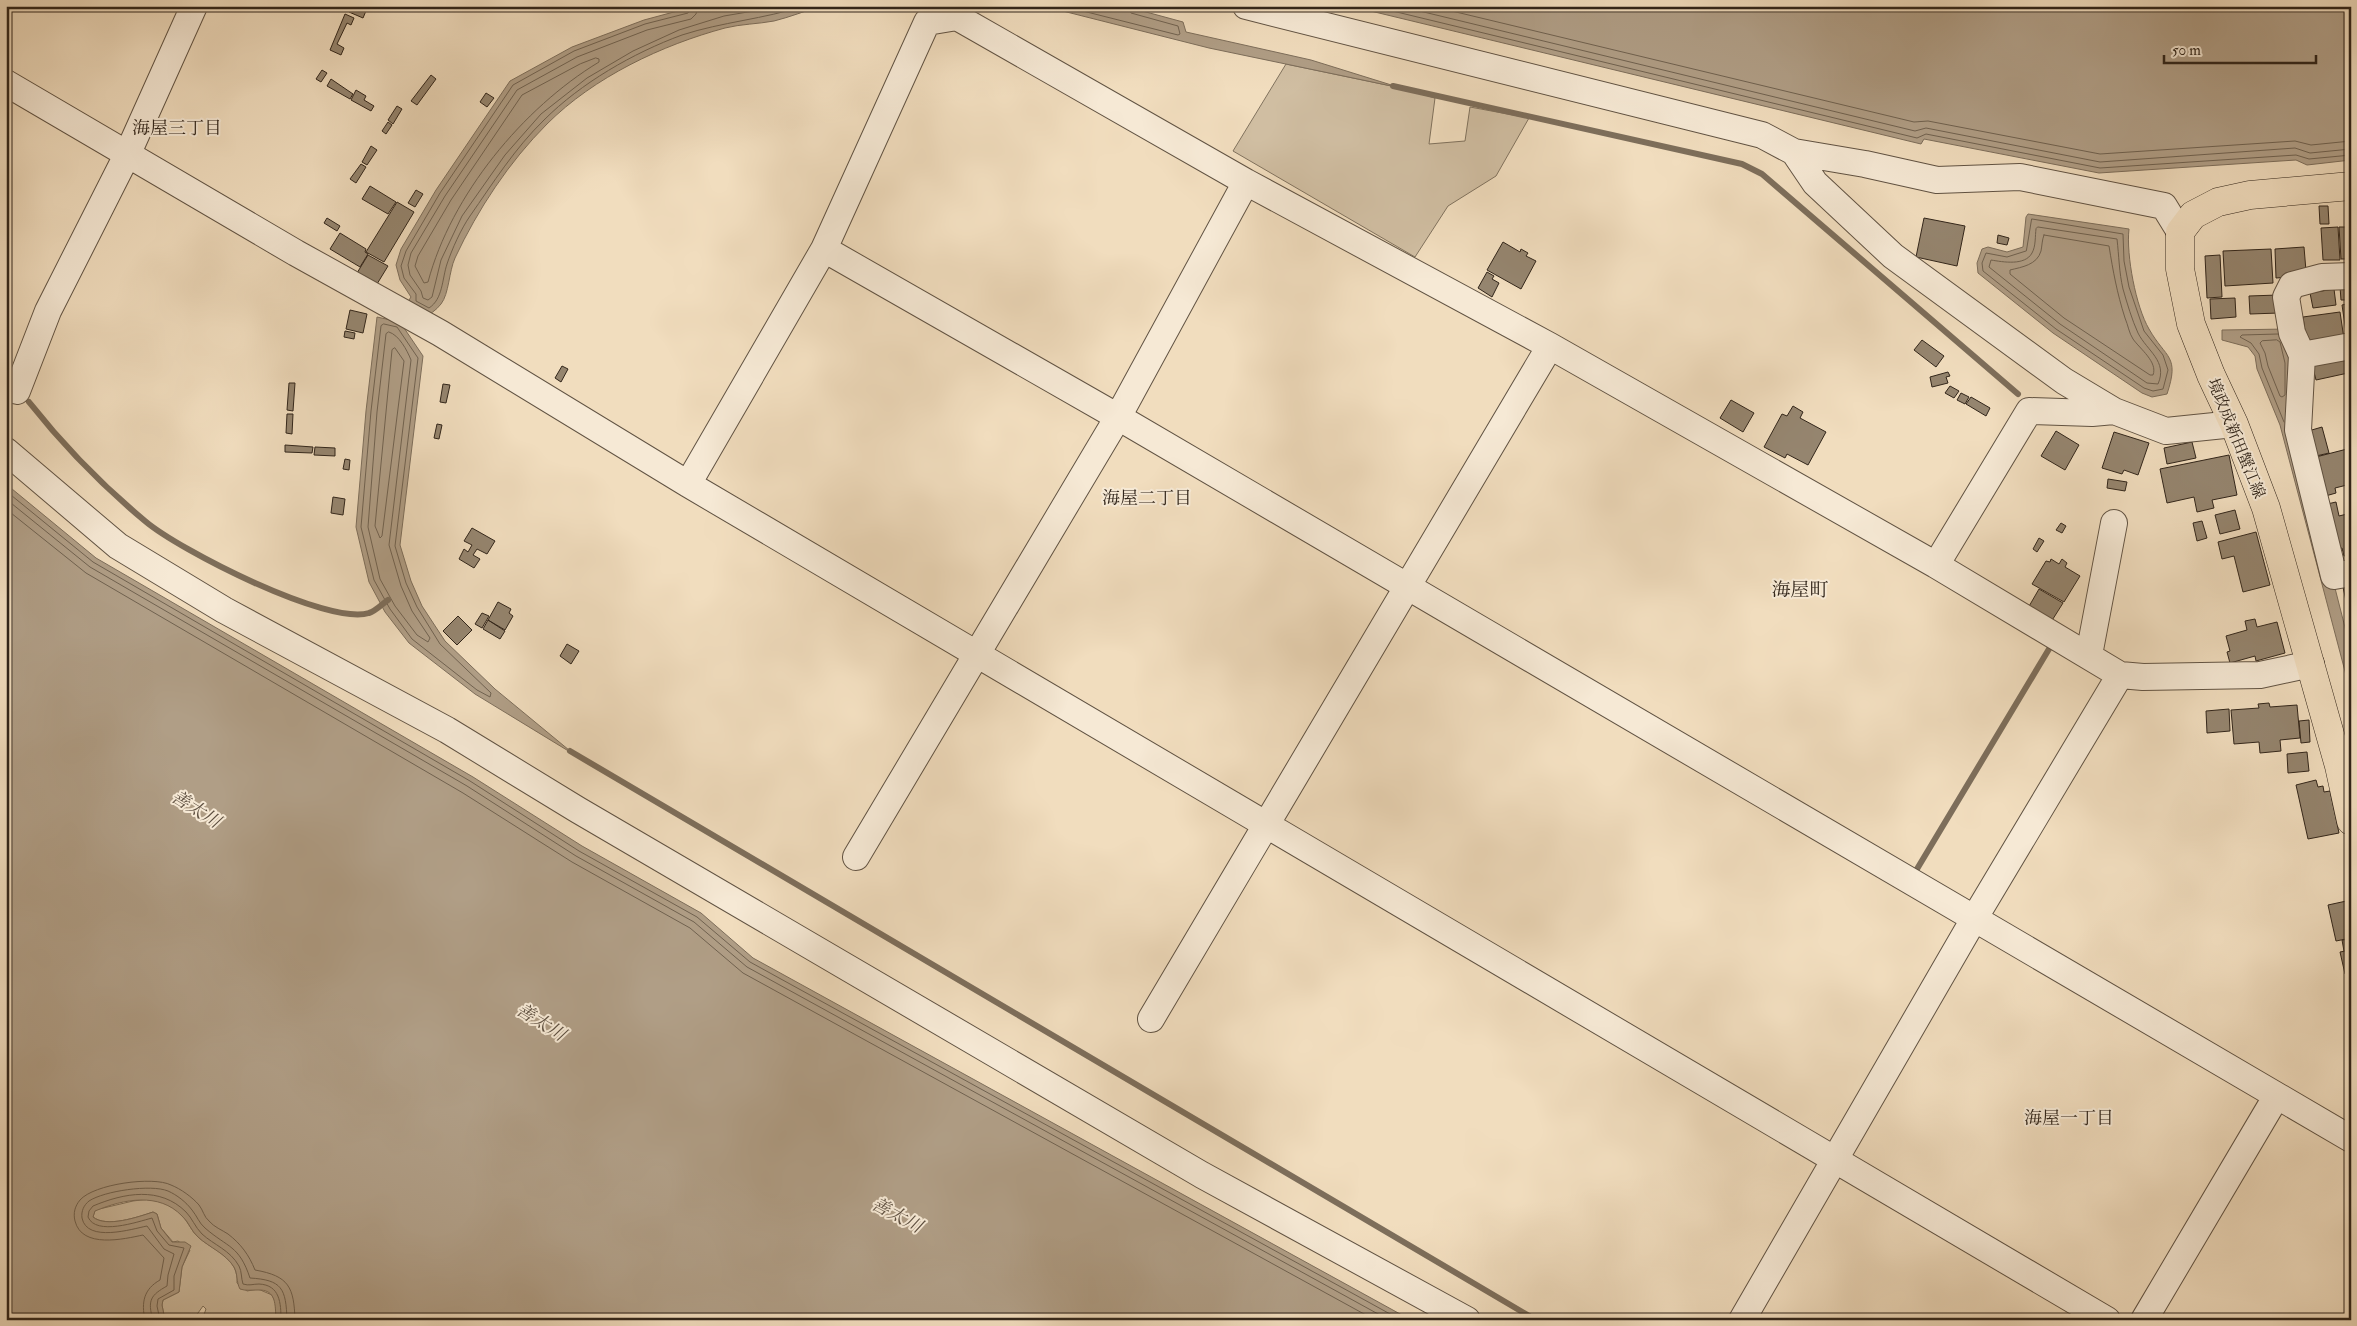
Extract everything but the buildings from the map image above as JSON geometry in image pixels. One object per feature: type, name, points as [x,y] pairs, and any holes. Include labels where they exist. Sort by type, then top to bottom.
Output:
[{"type":"main road","points":[[2180,232],[2193,215],[2218,202],[2250,195],[2351,186]]},
{"type":"main road","name":"境政成新田蟹江線","points":[[2180,232],[2180,269],[2192,324],[2211,375],[2234,424],[2266,508],[2311,664],[2345,766],[2351,821]]},
{"type":"street","points":[[6,382],[17,391],[48,311],[128,153],[194,6]]},
{"type":"street","points":[[1246,6],[1762,135],[1794,152],[1865,164],[1937,180],[2020,177],[2164,206],[2180,232]]},
{"type":"street","points":[[688,484],[824,250],[927,22],[957,17],[1246,182],[1550,346],[1936,565],[2120,675],[2143,677],[2260,674],[2311,664]]},
{"type":"street","points":[[6,83],[370,296],[440,333],[688,484],[978,653],[2107,1320]]},
{"type":"street","points":[[1794,152],[1815,183],[1893,256],[2064,381],[2114,411],[2166,431],[2234,424]]},
{"type":"street","points":[[856,857],[1118,417],[1246,182]]},
{"type":"street","points":[[824,250],[1118,417],[2276,1097],[2351,1139]]},
{"type":"street","points":[[2351,276],[2322,278],[2292,285],[2286,297],[2292,333],[2302,355],[2298,430],[2334,576],[2351,573]]},
{"type":"street","points":[[1151,1019],[1550,346]]},
{"type":"street","points":[[2302,355],[2351,346]]},
{"type":"street","points":[[1936,565],[2029,410],[2092,413],[2114,411]]},
{"type":"street","points":[[6,451],[118,546],[224,610],[447,730],[578,810],[1202,1175],[1467,1320]]},
{"type":"street","points":[[2089,655],[2114,523]]},
{"type":"street","points":[[1742,1320],[1974,919],[2120,675]]},
{"type":"street","points":[[2144,1320],[2276,1097]]},
{"type":"shaded area","points":[[1286,64],[1401,88],[1435,98],[1429,144],[1465,141],[1470,107],[1529,118],[1496,176],[1448,206],[1415,257],[1233,151]]},
{"type":"shaded area","points":[[149,1199],[164,1203],[178,1211],[197,1236],[225,1256],[234,1268],[237,1275],[237,1283],[247,1291],[258,1289],[272,1295],[276,1303],[276,1320],[202,1320],[206,1309],[203,1306],[193,1320],[165,1320],[163,1300],[179,1292],[182,1267],[190,1250],[178,1241],[173,1242],[161,1228],[157,1214],[153,1212],[114,1222],[106,1222],[93,1217],[95,1210]]},
{"type":"water","points":[[696,6],[821,6],[774,21],[725,28],[653,53],[607,77],[566,107],[547,124],[520,154],[484,204],[455,258],[446,294],[441,304],[428,315],[402,325],[423,356],[400,545],[411,581],[422,606],[445,641],[495,689],[575,755],[475,694],[409,643],[385,612],[369,582],[356,527],[366,411],[377,317],[395,321],[411,297],[400,280],[396,265],[401,249],[436,190],[510,81],[572,47],[644,20]]},
{"type":"water","points":[[1043,6],[1124,6],[1183,22],[1186,32],[1311,60],[1401,88],[1209,48]]},
{"type":"water","points":[[1350,6],[2351,6],[2351,160],[2307,165],[2296,160],[2099,173],[1924,139],[1921,144]]},
{"type":"water","points":[[2028,214],[2129,229],[2129,252],[2140,308],[2149,329],[2172,364],[2171,381],[2167,394],[2152,397],[2142,393],[2053,333],[1978,273],[1977,263],[1982,249],[1988,247],[2007,252],[2023,247],[2026,217]]},
{"type":"water","points":[[2288,329],[2295,431],[2351,651],[2351,694],[2280,425],[2257,369],[2255,356],[2248,347],[2222,340],[2222,330]]},
{"type":"water","name":"善太川","points":[[6,484],[96,558],[473,777],[582,846],[701,913],[753,958],[1411,1320],[276,1320],[272,1295],[264,1290],[240,1289],[234,1267],[222,1254],[198,1237],[182,1216],[173,1208],[163,1203],[141,1200],[118,1203],[106,1207],[95,1211],[93,1217],[106,1222],[114,1222],[153,1212],[157,1214],[161,1228],[172,1242],[185,1242],[191,1246],[182,1267],[179,1292],[163,1300],[165,1320],[6,1320]]},
{"type":"waterway","points":[[1393,86],[1742,164],[1762,174],[2018,394]]},
{"type":"waterway","points":[[29,402],[70,449],[114,494],[145,521],[189,549],[254,583],[321,608],[349,614],[369,613],[388,600]]},
{"type":"waterway","points":[[1914,874],[2052,644],[2049,642]]},
{"type":"waterway","points":[[570,751],[1536,1320]]},
{"type":"district","name":"海屋三丁目","points":[[177,128]]},
{"type":"district","name":"海屋二丁目","points":[[1147,498]]},
{"type":"district","name":"海屋町","points":[[1800,589]]},
{"type":"district","name":"海屋一丁目","points":[[2069,1118]]}]
